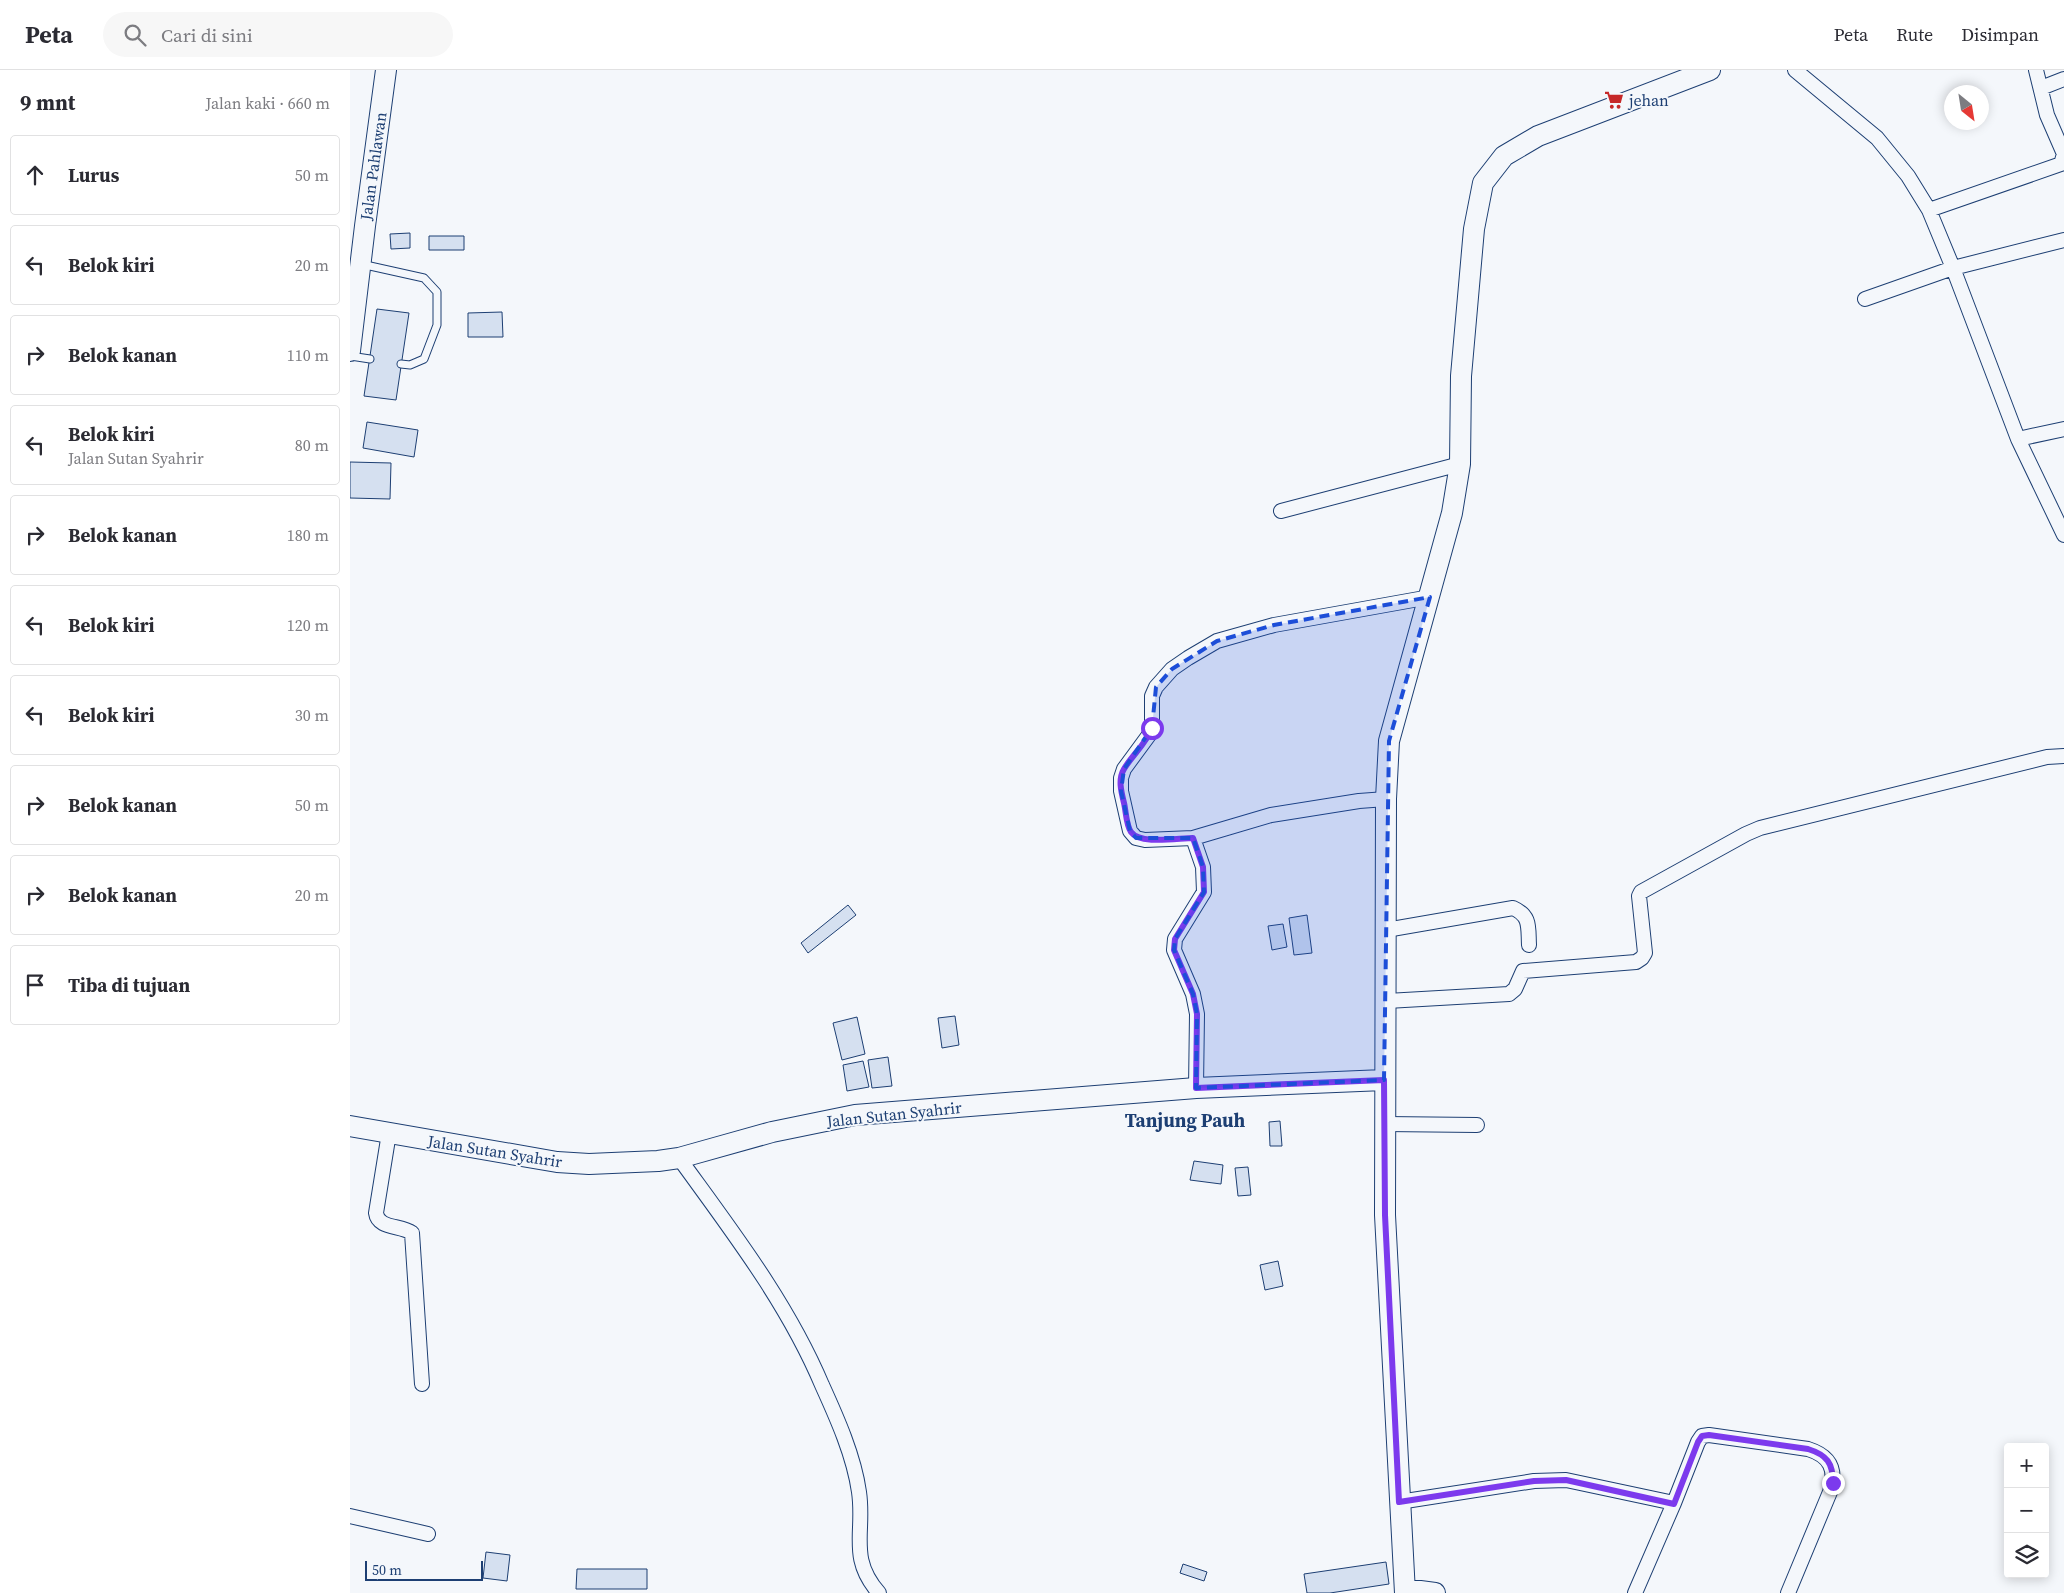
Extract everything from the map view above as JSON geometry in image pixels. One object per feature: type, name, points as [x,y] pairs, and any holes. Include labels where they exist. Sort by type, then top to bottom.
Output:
[{"type":"street","name":"Jalan Pahlawan","points":[[350,351],[353,305],[361,264],[386,70]]},
{"type":"street","points":[[1435,1593],[1405,1591],[1399,1502],[1385,1215],[1386,799],[1389,741],[1452,513],[1460,464],[1461,376],[1474,229],[1483,183],[1504,156],[1538,136],[1710,70]]},
{"type":"street","points":[[1794,70],[1877,138],[1908,176],[1929,210],[2018,439],[2064,535]]},
{"type":"street","points":[[1929,210],[2061,164],[2064,154],[2047,115],[2036,70]]},
{"type":"street","points":[[2041,88],[2064,78]]},
{"type":"street","points":[[1865,299],[1953,268],[2064,240]]},
{"type":"street","points":[[2018,439],[2064,429]]},
{"type":"street","points":[[1281,511],[1460,464]]},
{"type":"street","points":[[1386,799],[1359,801],[1271,815],[1193,838],[1145,840],[1136,838],[1130,831],[1121,791],[1121,778],[1124,769],[1145,742],[1152,728],[1152,696],[1156,687],[1172,670],[1217,641],[1274,625],[1430,597]]},
{"type":"street","points":[[1387,1001],[1509,994],[1515,989],[1523,971],[1636,962],[1645,953],[1640,892],[1746,834],[1760,828],[2047,757],[2064,756]]},
{"type":"street","points":[[1193,838],[1203,867],[1204,892],[1175,939],[1174,950],[1193,994],[1197,1014],[1196,1088]]},
{"type":"street","points":[[1386,930],[1513,908],[1522,912],[1527,920],[1529,945]]},
{"type":"street","name":"Jalan Sutan Syahrir","points":[[350,1126],[556,1162],[589,1164],[658,1161],[679,1158],[772,1132],[855,1115],[1196,1088],[1384,1080]]},
{"type":"street","points":[[1385,1124],[1477,1125]]},
{"type":"street","points":[[389,1133],[376,1213],[377,1218],[382,1223],[412,1232],[422,1384]]},
{"type":"street","points":[[679,1158],[759,1270],[809,1357],[822,1384],[845,1442],[859,1493],[860,1559],[879,1593]]},
{"type":"street","points":[[1635,1593],[1674,1504],[1698,1442],[1702,1436],[1709,1435],[1808,1449],[1820,1453],[1831,1466],[1833,1483],[1788,1593]]},
{"type":"street","points":[[1399,1502],[1534,1481],[1566,1480],[1674,1504]]},
{"type":"street","points":[[350,1516],[428,1534]]},
{"type":"lane","points":[[361,264],[424,278],[437,292],[437,325],[424,359],[410,365],[401,364]]},
{"type":"lane","points":[[350,356],[370,359]]},
{"type":"highlighted area","points":[[1430,597],[1389,741],[1384,1080],[1196,1088],[1197,1014],[1193,994],[1174,950],[1175,939],[1204,892],[1203,867],[1193,838],[1136,838],[1130,831],[1121,791],[1124,769],[1152,728],[1156,687],[1172,669],[1217,641],[1274,625]]},
{"type":"building","points":[[410,233],[410,248],[391,249],[390,234]]},
{"type":"building","points":[[429,236],[464,236],[464,250],[429,250]]},
{"type":"building","points":[[377,309],[409,313],[396,400],[364,396]]},
{"type":"building","points":[[502,312],[503,337],[468,337],[468,313]]},
{"type":"building","points":[[367,422],[418,430],[414,457],[363,448]]},
{"type":"building","points":[[350,462],[391,463],[390,499],[350,498]]},
{"type":"building","points":[[848,905],[856,915],[808,953],[801,943]]},
{"type":"building","points":[[1307,915],[1312,953],[1294,955],[1289,918]]},
{"type":"building","points":[[1283,924],[1287,947],[1272,950],[1268,926]]},
{"type":"building","points":[[955,1016],[959,1045],[942,1048],[938,1018]]},
{"type":"building","points":[[857,1017],[865,1054],[842,1060],[833,1023]]},
{"type":"building","points":[[888,1057],[892,1086],[872,1088],[868,1060]]},
{"type":"building","points":[[863,1061],[869,1087],[847,1091],[843,1065]]},
{"type":"building","points":[[1280,1121],[1282,1146],[1270,1146],[1269,1122]]},
{"type":"building","points":[[1194,1161],[1223,1165],[1221,1184],[1190,1180]]},
{"type":"building","points":[[1248,1167],[1251,1195],[1238,1196],[1235,1168]]},
{"type":"building","points":[[1278,1261],[1283,1286],[1265,1290],[1260,1265]]},
{"type":"building","points":[[486,1552],[510,1555],[507,1581],[483,1578]]},
{"type":"building","points":[[1386,1562],[1389,1584],[1330,1593],[1307,1593],[1304,1574]]},
{"type":"building","points":[[1183,1564],[1207,1572],[1204,1581],[1180,1573]]},
{"type":"building","points":[[577,1569],[647,1569],[647,1589],[576,1589]]},
{"type":"place","name":"jehan","points":[[1614,100]]},
{"type":"district","name":"Tanjung Pauh","points":[[1185,1120]]},
{"type":"route","points":[[1152,728],[1145,742],[1124,769],[1121,778],[1121,791],[1130,831],[1136,838],[1145,840],[1193,838],[1203,867],[1204,892],[1175,939],[1174,950],[1193,994],[1197,1014],[1196,1088],[1384,1080],[1385,1215],[1399,1502],[1534,1481],[1566,1480],[1674,1504],[1698,1442],[1702,1436],[1709,1435],[1808,1449],[1820,1453],[1831,1466],[1833,1483]]}]
